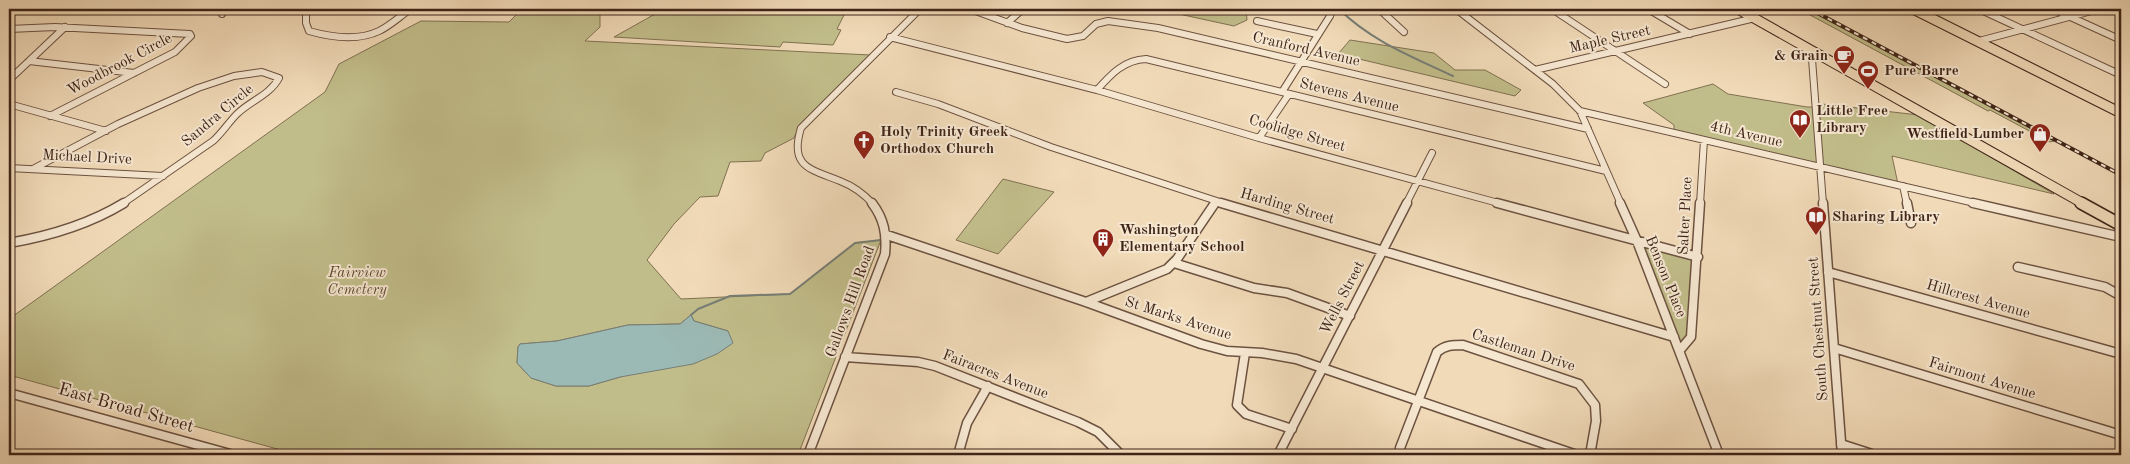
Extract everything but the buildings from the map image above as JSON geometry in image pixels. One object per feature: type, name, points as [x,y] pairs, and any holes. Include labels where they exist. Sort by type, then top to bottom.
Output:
[{"type":"main road","points":[[1738,9],[2121,225]]},
{"type":"main road","points":[[1913,9],[2121,113]]},
{"type":"street","points":[[306,9],[306,22],[309,31],[345,36],[373,34],[411,9]]},
{"type":"street","name":"Gallows Hill Road","points":[[808,455],[885,254],[887,235],[880,212],[869,199],[843,182],[808,169],[799,158],[797,139],[801,128],[920,9]]},
{"type":"street","name":"Cranford Avenue","points":[[970,9],[1022,28],[1060,38],[1073,39],[1087,34],[1100,22],[1158,28],[1588,129]]},
{"type":"street","points":[[1007,23],[1023,9]]},
{"type":"street","points":[[1097,9],[1105,9]]},
{"type":"street","points":[[1282,92],[1330,16],[1332,10],[1327,9]]},
{"type":"street","points":[[1379,9],[1404,32]]},
{"type":"street","points":[[1456,9],[1535,70],[1576,104],[1580,111]]},
{"type":"street","points":[[1552,9],[1666,84]]},
{"type":"street","points":[[1648,9],[1690,34]]},
{"type":"street","points":[[1979,9],[2121,75]]},
{"type":"street","points":[[2052,9],[2121,40]]},
{"type":"street","points":[[1978,41],[2099,9]]},
{"type":"street","name":"Maple Street","points":[[1535,70],[1755,18]]},
{"type":"street","points":[[1257,21],[1317,34]]},
{"type":"street","points":[[9,80],[65,27]]},
{"type":"street","name":"Woodbrook Circle","points":[[9,28],[65,27],[190,34],[191,36],[181,48],[50,116]]},
{"type":"street","name":"Coolidge Street","points":[[890,37],[1096,90],[1259,138],[1698,257]]},
{"type":"street","name":"South Chestnut Street","points":[[1817,53],[1812,59],[1842,455]]},
{"type":"street","name":"Stevens Avenue","points":[[1096,90],[1114,71],[1130,61],[1142,59],[1606,171]]},
{"type":"street","points":[[30,61],[134,73]]},
{"type":"street","name":"Sandra Circle","points":[[9,243],[51,236],[91,222],[115,209],[213,141],[225,130],[237,114],[275,86],[279,80],[278,76],[268,72],[257,72],[200,86],[106,131],[33,169]]},
{"type":"street","name":"Harding Street","points":[[896,92],[938,104],[1051,147],[1216,201],[1674,336]]},
{"type":"street","points":[[1259,138],[1289,94]]},
{"type":"street","name":"Woodbrook Circle","points":[[9,104],[106,131]]},
{"type":"street","name":"Benson Place","points":[[1580,111],[1637,241],[1719,455]]},
{"type":"street","name":"4th Avenue","points":[[1580,111],[2121,237]]},
{"type":"street","name":"Salter Place","points":[[1680,350],[1691,336],[1698,257],[1704,140]]},
{"type":"street","name":"Wells Street","points":[[1278,455],[1350,316],[1416,181],[1432,153]]},
{"type":"street","name":"Michael Drive","points":[[9,168],[163,176]]},
{"type":"street","points":[[1903,186],[1911,223]]},
{"type":"street","points":[[1086,302],[1158,274],[1174,262],[1216,201]]},
{"type":"street","name":"St Marks Avenue","points":[[887,235],[1086,302],[1201,344],[1227,351],[1278,355],[1577,455]]},
{"type":"street","points":[[1174,262],[1254,288],[1295,296],[1350,316]]},
{"type":"street","points":[[2018,266],[2105,287],[2121,296]]},
{"type":"street","name":"Hillcrest Avenue","points":[[1828,272],[2121,354]]},
{"type":"street","name":"Castleman Drive","points":[[1418,402],[1437,352],[1441,348],[1450,345],[1462,345],[1579,384],[1595,405],[1596,420],[1590,455]]},
{"type":"street","name":"Fairmont Avenue","points":[[1834,348],[2121,435]]},
{"type":"street","points":[[1244,353],[1237,405],[1246,414],[1292,429]]},
{"type":"street","name":"Fairacres Avenue","points":[[845,357],[918,362],[988,386],[1078,422],[1098,432],[1121,455]]},
{"type":"street","points":[[958,455],[968,423],[988,386]]},
{"type":"street","name":"East Broad Street","points":[[9,393],[234,455]]},
{"type":"street","points":[[1402,455],[1400,448],[1418,402]]},
{"type":"street","points":[[1841,444],[1875,455]]},
{"type":"green space","name":"Fairview Cemetery","points":[[522,9],[600,9],[600,27],[585,41],[870,55],[801,123],[794,138],[765,153],[761,161],[730,162],[718,196],[700,197],[674,224],[647,260],[681,299],[790,294],[855,243],[881,240],[798,455],[299,455],[9,375],[9,319],[325,92],[339,64],[421,21],[509,22]],"holes":[[[691,315],[694,321],[728,331],[620,377],[589,386],[556,386],[531,378],[517,363],[518,347],[520,344],[557,341],[628,325],[680,324]]]},
{"type":"green space","points":[[664,9],[834,9],[845,13],[837,29],[841,30],[833,45],[783,42],[780,47],[614,37]]},
{"type":"green space","points":[[1156,9],[1246,9],[1247,20],[1234,26]]},
{"type":"green space","points":[[1799,9],[1807,9],[2054,141],[2050,142],[1990,110],[1988,111]]},
{"type":"green space","points":[[1350,40],[1434,53],[1455,70],[1485,70],[1521,90],[1515,96],[1338,54]]},
{"type":"green space","points":[[1713,84],[1728,94],[1807,107],[1822,107],[1822,104],[1919,115],[2054,194],[1892,156],[1898,184],[1674,134],[1674,125],[1643,103]]},
{"type":"green space","points":[[1003,179],[1054,192],[998,254],[956,240]]},
{"type":"green space","points":[[1637,241],[1698,257],[1691,337],[1680,350]]},
{"type":"water","points":[[691,315],[694,321],[728,331],[733,343],[717,354],[693,364],[620,377],[589,386],[556,386],[531,378],[517,363],[518,347],[520,344],[557,341],[628,325],[680,324]]},
{"type":"waterway","points":[[1339,9],[1351,20],[1379,39],[1453,76]]},
{"type":"waterway","points":[[691,315],[698,309],[730,296],[790,294],[855,243],[881,240]]},
{"type":"railway","points":[[1810,9],[2121,175]]},
{"type":"place","name":"& Grain","points":[[1844,75]]},
{"type":"place","name":"Pure Barre","points":[[1868,90]]},
{"type":"place","name":"Little Free Library","points":[[1800,139]]},
{"type":"place","name":"Westfield Lumber","points":[[2040,153]]},
{"type":"place","name":"Holy Trinity Greek Orthodox Church","points":[[864,160]]},
{"type":"place","name":"Sharing Library","points":[[1816,236]]},
{"type":"place","name":"Washington Elementary School","points":[[1103,258]]}]
